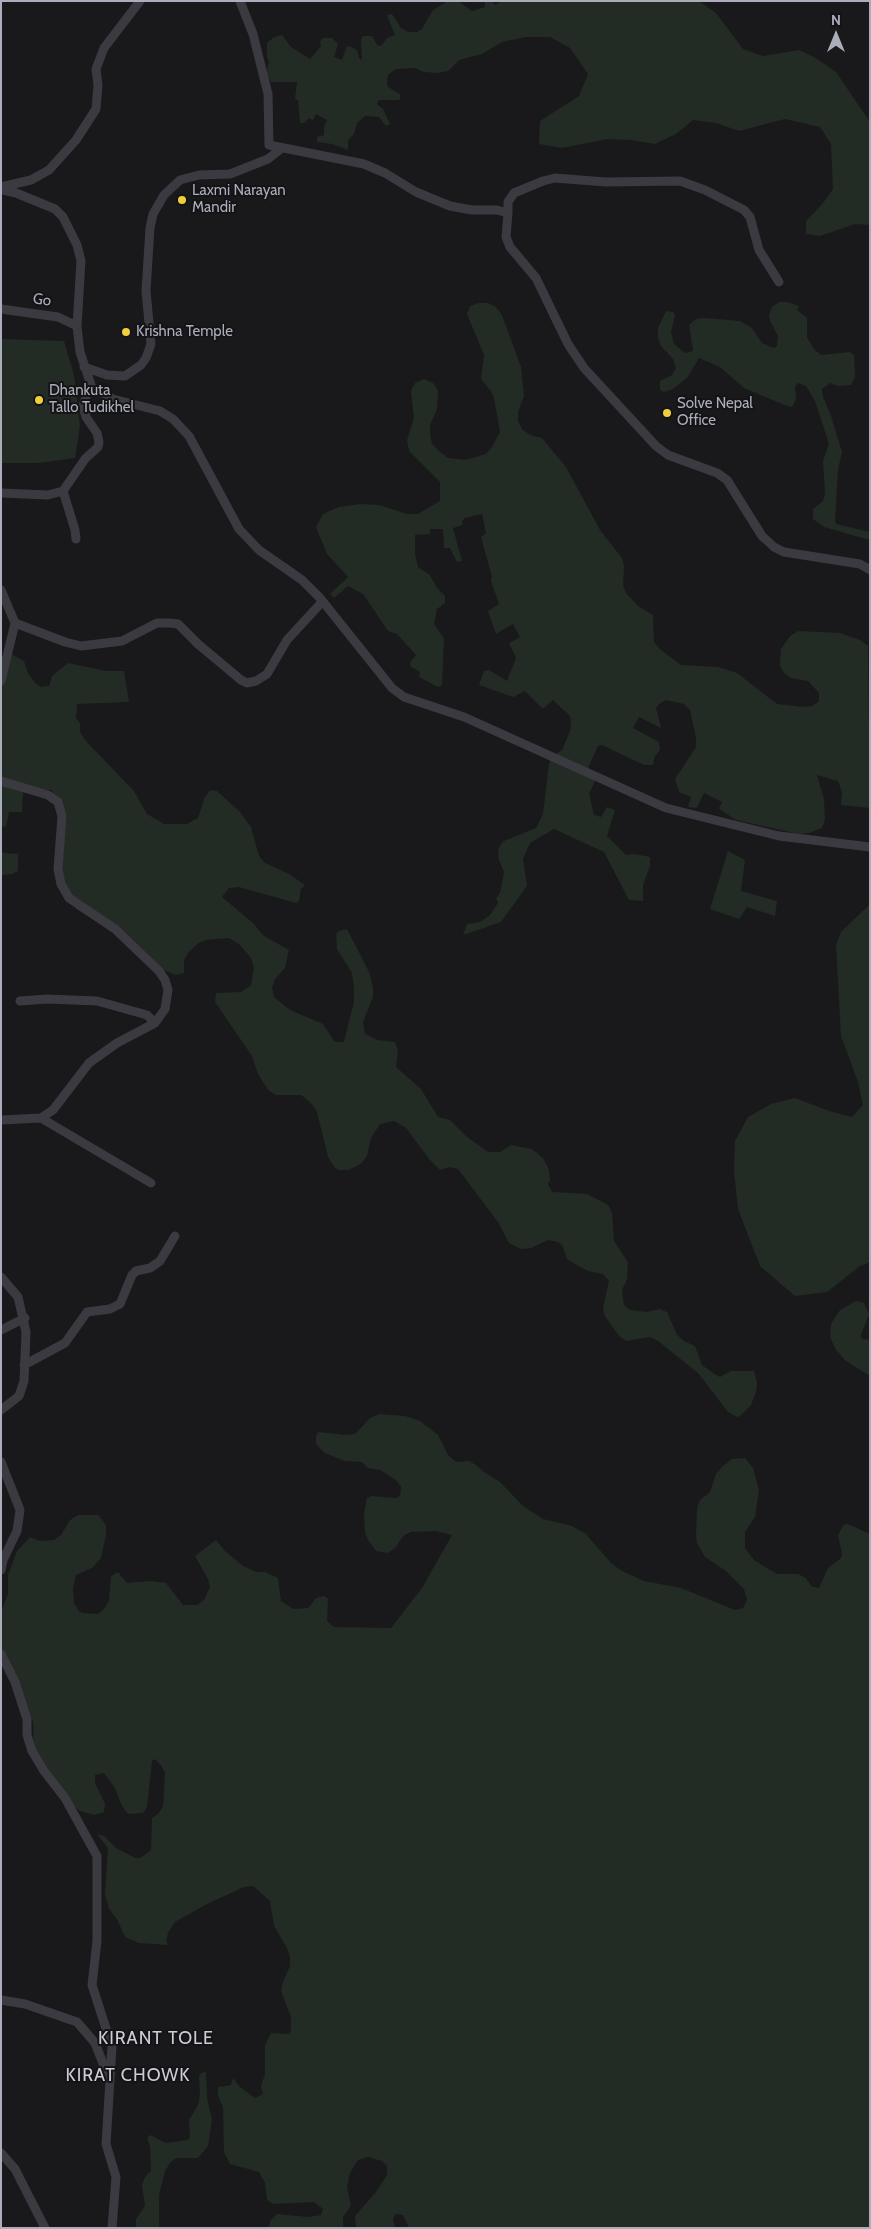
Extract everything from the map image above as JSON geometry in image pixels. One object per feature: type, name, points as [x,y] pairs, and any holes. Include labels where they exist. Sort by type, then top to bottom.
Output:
[{"type":"street","points":[[1,188],[31,180],[49,170],[76,140],[96,109],[98,86],[96,69],[104,48],[140,1]]},
{"type":"street","points":[[240,1],[253,34],[268,94],[269,145],[364,164],[385,173],[416,192],[450,206],[472,210],[497,210],[508,213]]},
{"type":"street","points":[[84,367],[107,375],[125,376],[141,365],[146,358],[151,344],[146,291],[150,228],[153,214],[164,195],[180,180],[199,176],[230,174],[268,158],[282,148]]},
{"type":"street","points":[[779,282],[759,250],[750,218],[744,210],[704,190],[680,181],[606,182],[555,178],[514,193],[508,202],[506,237],[510,247],[536,278],[568,344],[584,368],[656,446],[668,455],[717,472],[727,480],[762,536],[774,547],[784,552],[860,564],[870,570]]},
{"type":"street","points":[[1,188],[55,209],[63,217],[77,245],[81,262],[77,326],[80,352],[84,367],[96,391]]},
{"type":"street","name":"Go","points":[[1,309],[58,317],[77,326]]},
{"type":"street","points":[[1,493],[48,495],[63,491],[85,459],[98,447],[97,433],[86,417],[83,406],[88,390],[96,391],[113,399],[147,407],[173,419],[189,436],[239,530],[259,550],[302,580],[320,598],[392,688],[404,697],[464,717],[666,808],[779,836],[870,847]]},
{"type":"street","points":[[63,491],[76,539]]},
{"type":"street","points":[[1,590],[15,624],[1,681]]},
{"type":"street","points":[[15,624],[81,646],[122,641],[157,623],[178,624],[233,675],[247,683],[256,681],[268,674],[287,640],[322,602]]},
{"type":"street","points":[[1,781],[48,795],[58,802],[62,816],[58,869],[61,884],[69,898],[114,928],[159,971],[165,980],[168,990],[165,1009],[155,1023],[117,1043],[90,1063],[53,1110],[41,1118],[1,1120]]},
{"type":"street","points":[[20,1001],[47,999],[97,1001],[147,1015],[155,1023]]},
{"type":"street","points":[[41,1118],[150,1183]]},
{"type":"street","points":[[24,1365],[65,1343],[87,1312],[110,1309],[120,1304],[132,1275],[136,1271],[150,1268],[160,1261],[175,1236]]},
{"type":"street","points":[[1,1277],[18,1297],[26,1332],[24,1381],[19,1396],[1,1410]]},
{"type":"street","points":[[1,1330],[24,1318]]},
{"type":"street","points":[[1,1462],[20,1510],[16,1531],[3,1560],[1,1570]]},
{"type":"street","points":[[1,1654],[15,1682],[25,1713],[32,1751],[65,1798],[97,1856],[97,1941],[92,1985],[112,2047],[106,2144],[116,2177],[112,2228]]},
{"type":"street","points":[[1,2000],[25,2004],[77,2022],[95,2042],[104,2066],[110,2075]]},
{"type":"street","points":[[1,2153],[15,2169],[45,2228]]},
{"type":"shaded area","points":[[448,1],[458,1],[472,11],[485,7],[485,1],[492,1],[495,5],[501,1],[699,1],[716,13],[743,49],[763,56],[799,50],[814,57],[836,72],[870,122],[870,225],[855,224],[820,236],[806,234],[806,221],[833,189],[831,144],[820,127],[785,119],[739,131],[716,123],[693,120],[676,134],[655,144],[607,139],[562,148],[539,144],[540,121],[579,96],[588,74],[570,48],[550,37],[526,37],[502,42],[482,54],[459,60],[448,71],[438,73],[424,72],[415,68],[396,69],[388,75],[387,83],[388,87],[400,94],[400,99],[379,100],[377,104],[383,109],[390,124],[386,126],[379,117],[365,116],[357,123],[354,134],[348,140],[348,150],[332,144],[317,142],[317,137],[324,135],[324,126],[327,120],[316,114],[313,120],[309,118],[304,123],[300,123],[298,100],[295,99],[297,82],[271,82],[266,72],[269,62],[267,43],[274,37],[282,35],[291,47],[310,59],[321,46],[320,41],[323,38],[332,38],[338,44],[334,57],[342,60],[347,46],[357,50],[359,58],[362,60],[361,40],[363,36],[372,36],[378,46],[382,45],[387,38],[395,35],[387,15],[392,14],[401,28],[408,32],[417,32],[422,29],[433,10]]},
{"type":"shaded area","points":[[779,302],[787,302],[799,306],[797,310],[807,318],[807,337],[814,349],[821,355],[850,352],[854,355],[855,377],[851,385],[838,386],[830,383],[822,389],[842,452],[838,470],[836,524],[870,532],[870,540],[824,527],[813,519],[813,509],[823,501],[825,493],[823,461],[829,444],[815,401],[806,386],[798,383],[795,386],[796,399],[792,407],[787,406],[744,388],[720,367],[699,358],[687,378],[673,389],[664,392],[660,390],[660,381],[672,375],[676,368],[673,359],[661,346],[658,338],[658,328],[666,311],[673,312],[675,315],[671,332],[674,344],[685,353],[693,351],[689,325],[696,319],[705,318],[740,321],[752,328],[762,343],[774,348],[777,346],[778,336],[769,316],[772,307]]},
{"type":"shaded area","points":[[488,303],[496,307],[502,315],[521,367],[524,396],[518,412],[518,421],[522,429],[530,435],[542,438],[566,467],[600,530],[622,558],[624,566],[623,585],[626,593],[638,606],[653,615],[654,642],[660,649],[681,665],[718,667],[737,673],[777,704],[803,707],[812,706],[819,701],[819,693],[808,681],[791,678],[784,673],[780,665],[781,649],[790,636],[798,631],[840,633],[860,640],[868,646],[870,808],[841,805],[842,792],[838,781],[817,775],[824,799],[825,820],[822,828],[809,833],[799,834],[736,820],[719,809],[722,802],[704,793],[697,808],[688,807],[691,797],[679,792],[675,779],[696,747],[696,738],[690,710],[684,704],[666,700],[656,708],[661,728],[639,717],[633,728],[659,742],[660,750],[655,756],[653,765],[644,765],[602,745],[598,746],[588,768],[564,758],[596,779],[589,794],[594,815],[601,817],[607,807],[615,810],[607,836],[626,855],[635,854],[650,857],[650,866],[643,885],[643,901],[629,900],[604,852],[554,829],[530,843],[523,859],[527,886],[501,922],[463,935],[467,924],[480,922],[490,915],[498,903],[496,898],[500,893],[504,872],[499,860],[498,850],[501,844],[536,828],[543,814],[549,763],[554,755],[562,750],[570,731],[570,716],[553,700],[543,709],[525,691],[513,697],[479,685],[484,671],[489,670],[507,681],[516,658],[509,643],[520,637],[513,624],[496,634],[488,611],[499,604],[491,581],[492,577],[481,537],[486,533],[482,514],[465,518],[462,521],[463,525],[453,528],[462,561],[457,562],[450,548],[444,548],[443,529],[430,529],[430,534],[415,535],[415,553],[418,567],[430,575],[437,588],[445,596],[445,603],[437,609],[434,624],[444,638],[442,685],[438,687],[419,677],[420,672],[410,666],[411,661],[416,655],[397,634],[388,631],[363,594],[348,586],[334,598],[330,594],[348,577],[327,554],[316,527],[323,514],[339,507],[360,504],[379,505],[407,514],[418,514],[440,501],[440,482],[409,451],[407,440],[414,418],[411,391],[415,383],[424,379],[433,383],[438,390],[437,409],[430,425],[430,434],[432,444],[439,451],[448,458],[466,460],[486,454],[492,447],[500,432],[494,398],[481,379],[484,355],[467,314],[470,306]]},
{"type":"shaded area","name":"Dhankuta Tallo Tudikhel","points":[[1,339],[64,341],[74,375],[80,426],[75,458],[39,463],[1,463]]},
{"type":"shaded area","points":[[11,654],[24,661],[28,673],[35,683],[41,687],[49,686],[52,676],[68,663],[106,671],[124,671],[129,702],[77,704],[76,718],[80,723],[80,732],[85,740],[134,791],[147,814],[164,824],[187,824],[198,818],[204,799],[210,790],[217,791],[240,812],[251,827],[259,856],[265,863],[289,874],[305,885],[301,889],[299,901],[296,903],[239,887],[229,888],[222,897],[253,923],[264,936],[289,950],[285,968],[275,979],[272,988],[274,997],[290,1010],[323,1024],[335,1042],[344,1042],[354,1002],[354,988],[352,973],[337,949],[336,934],[347,929],[369,972],[373,988],[373,997],[363,1022],[365,1034],[378,1040],[395,1042],[398,1051],[396,1067],[421,1089],[438,1117],[450,1120],[466,1136],[488,1152],[500,1152],[511,1145],[532,1149],[543,1158],[549,1170],[550,1181],[548,1184],[552,1192],[587,1194],[608,1205],[612,1213],[614,1241],[628,1262],[627,1279],[622,1290],[624,1305],[630,1310],[647,1312],[660,1309],[667,1312],[677,1335],[695,1346],[702,1365],[716,1375],[720,1377],[731,1371],[754,1371],[757,1383],[756,1392],[751,1405],[741,1415],[737,1417],[728,1412],[698,1373],[658,1341],[650,1337],[626,1341],[619,1336],[605,1316],[603,1307],[609,1281],[603,1274],[588,1271],[567,1259],[562,1245],[558,1242],[548,1240],[531,1248],[521,1249],[509,1243],[498,1222],[458,1169],[449,1167],[440,1170],[406,1128],[394,1121],[380,1124],[371,1138],[367,1156],[362,1163],[349,1170],[335,1168],[328,1157],[317,1112],[312,1104],[301,1095],[276,1095],[268,1090],[258,1074],[252,1056],[215,1002],[216,993],[241,992],[251,985],[254,968],[251,958],[240,945],[229,938],[206,940],[197,944],[184,960],[184,973],[176,975],[161,969],[111,930],[76,909],[62,878],[65,817],[63,803],[51,790],[23,789],[22,812],[9,812],[6,827],[1,826],[1,686]]},
{"type":"shaded area","points":[[1,851],[18,854],[18,871],[12,874],[1,875]]},
{"type":"shaded area","points":[[728,851],[745,860],[741,891],[777,901],[775,916],[747,907],[739,919],[710,909]]},
{"type":"shaded area","points":[[870,904],[870,1262],[860,1266],[827,1292],[795,1296],[760,1266],[738,1209],[734,1171],[735,1141],[748,1117],[771,1104],[795,1098],[829,1111],[852,1117],[863,1105],[858,1082],[841,1036],[836,945],[841,932]]},
{"type":"shaded area","points":[[856,1301],[864,1303],[869,1314],[861,1335],[862,1339],[870,1340],[870,1376],[846,1361],[836,1350],[830,1337],[831,1324],[840,1310]]},
{"type":"shaded area","points":[[379,1414],[405,1416],[420,1421],[438,1435],[448,1455],[456,1462],[469,1461],[476,1465],[500,1482],[523,1506],[543,1519],[572,1526],[586,1534],[611,1563],[622,1571],[644,1581],[681,1588],[735,1610],[743,1608],[747,1600],[744,1589],[726,1571],[705,1557],[697,1543],[696,1535],[697,1508],[700,1500],[710,1492],[716,1474],[732,1459],[745,1458],[753,1468],[759,1490],[755,1517],[745,1532],[745,1548],[754,1560],[770,1570],[778,1574],[798,1574],[806,1578],[811,1586],[819,1588],[828,1568],[841,1558],[842,1554],[838,1535],[843,1526],[846,1524],[850,1525],[870,1534],[870,2228],[409,2228],[403,2215],[396,2214],[393,2218],[395,2228],[356,2228],[355,2216],[376,2192],[387,2175],[387,2166],[382,2161],[368,2157],[358,2160],[350,2173],[347,2187],[351,2206],[343,2217],[343,2228],[268,2228],[271,2220],[277,2214],[308,2217],[321,2215],[323,2209],[314,2202],[274,2204],[267,2200],[265,2183],[259,2172],[230,2164],[224,2152],[223,2108],[218,2095],[218,2087],[231,2085],[233,2078],[240,2087],[255,2098],[263,2094],[261,2086],[265,2074],[265,2045],[271,2033],[289,2034],[291,2030],[291,2017],[281,1991],[290,1966],[290,1957],[274,1926],[270,1901],[253,1886],[244,1887],[207,1904],[175,1922],[168,1933],[166,1942],[169,1945],[139,1943],[125,1937],[117,1919],[109,1909],[105,1895],[108,1848],[97,1834],[104,1836],[116,1848],[135,1858],[140,1858],[151,1850],[152,1818],[159,1813],[163,1806],[165,1773],[155,1759],[152,1761],[147,1807],[143,1813],[128,1814],[122,1806],[115,1788],[104,1773],[95,1775],[95,1783],[105,1804],[104,1812],[94,1815],[80,1811],[63,1798],[34,1747],[33,1722],[27,1707],[1,1660],[1,1612],[8,1594],[8,1575],[17,1551],[30,1537],[40,1541],[54,1540],[61,1535],[70,1520],[78,1515],[98,1515],[106,1525],[101,1558],[92,1568],[76,1575],[73,1589],[74,1603],[82,1613],[98,1614],[105,1608],[109,1600],[111,1576],[118,1572],[127,1583],[151,1581],[166,1583],[183,1605],[197,1605],[204,1600],[210,1587],[208,1579],[195,1556],[216,1540],[225,1551],[243,1566],[278,1578],[281,1601],[290,1607],[294,1609],[308,1608],[316,1598],[324,1596],[328,1599],[327,1621],[334,1627],[391,1628],[422,1588],[452,1535],[436,1531],[411,1532],[403,1536],[396,1547],[388,1553],[376,1551],[368,1540],[365,1532],[364,1513],[367,1498],[371,1496],[397,1498],[400,1495],[401,1487],[396,1480],[380,1470],[368,1468],[362,1462],[345,1461],[325,1453],[316,1444],[316,1436],[318,1432],[355,1434],[370,1418]]},
{"type":"shaded area","points":[[206,2072],[207,2098],[212,2120],[208,2146],[198,2158],[176,2158],[170,2163],[165,2171],[159,2195],[159,2228],[136,2228],[136,2219],[145,2206],[142,2185],[145,2177],[151,2171],[150,2146],[147,2138],[150,2135],[166,2143],[188,2140],[190,2137],[189,2120],[198,2105],[200,2095],[199,2077],[201,2073]]},
{"type":"place","name":"Laxmi Narayan Mandir","points":[[182,200]]},
{"type":"place","name":"Krishna Temple","points":[[126,332]]},
{"type":"place","name":"Dhankuta Tallo Tudikhel","points":[[39,400]]},
{"type":"place","name":"Solve Nepal Office","points":[[667,413]]},
{"type":"district","name":"KIRANT TOLE","points":[[156,2039]]},
{"type":"district","name":"KIRAT CHOWK","points":[[128,2076]]}]
